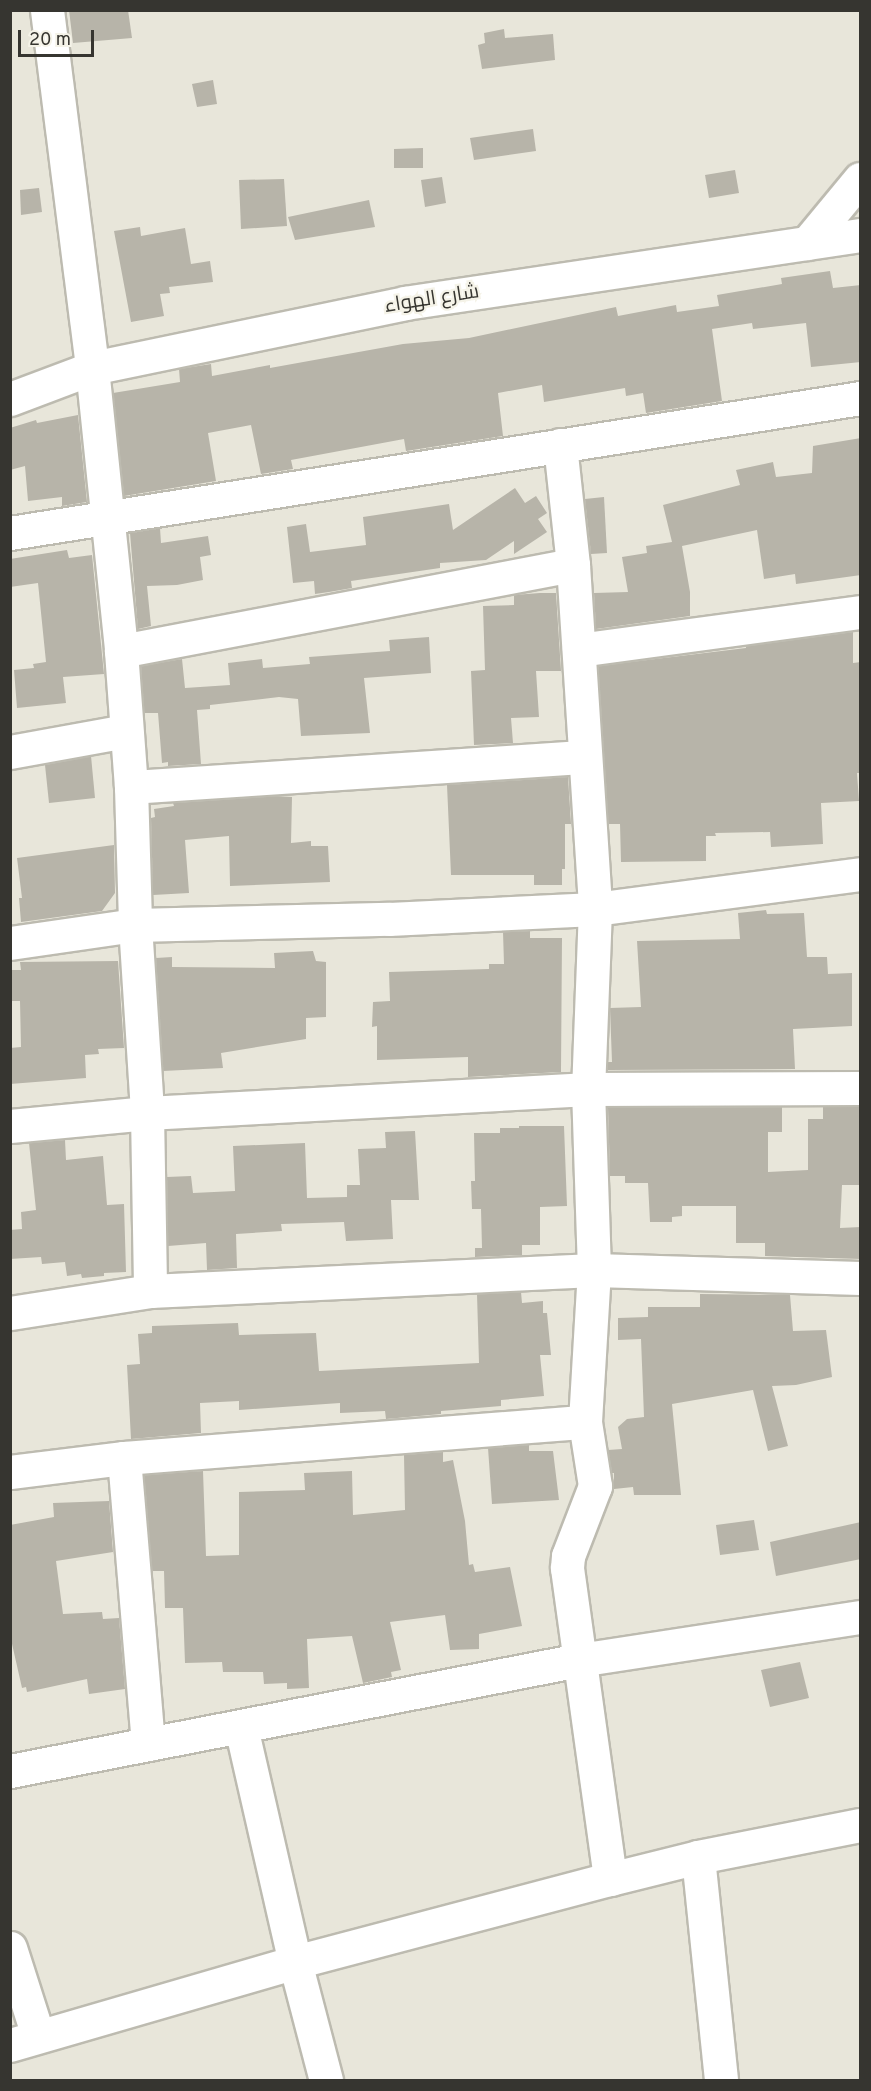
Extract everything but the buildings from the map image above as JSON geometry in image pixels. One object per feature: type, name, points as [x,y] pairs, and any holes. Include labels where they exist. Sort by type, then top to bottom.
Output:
[{"type":"street","points":[[46,10],[92,368],[121,651],[131,787],[135,925],[147,1113],[150,1291]]},
{"type":"street","points":[[807,243],[861,179]]},
{"type":"street","name":"شارع الهواء","points":[[10,399],[92,368],[405,303],[861,235]]},
{"type":"street","points":[[10,532],[861,398]]},
{"type":"street","points":[[560,445],[573,565],[595,909],[588,1089],[594,1270],[585,1422],[595,1486],[568,1556],[567,1568],[610,1879]]},
{"type":"street","points":[[121,651],[573,565]]},
{"type":"street","points":[[579,650],[861,612]]},
{"type":"street","points":[[10,752],[126,731]]},
{"type":"street","points":[[131,787],[584,757]]},
{"type":"street","points":[[10,943],[135,925],[389,919],[595,909],[861,874]]},
{"type":"street","points":[[10,1126],[147,1113],[588,1089],[861,1088]]},
{"type":"street","points":[[10,1313],[150,1291],[594,1270],[861,1278]]},
{"type":"street","points":[[10,1472],[124,1458],[585,1422]]},
{"type":"street","points":[[124,1458],[148,1744]]},
{"type":"street","points":[[10,1771],[579,1660],[861,1617]]},
{"type":"street","points":[[241,1727],[295,1962],[326,2080]]},
{"type":"street","points":[[10,1948],[24,2041],[295,1962],[610,1879],[698,1857],[861,1825]]},
{"type":"street","points":[[698,1857],[721,2080]]}]
